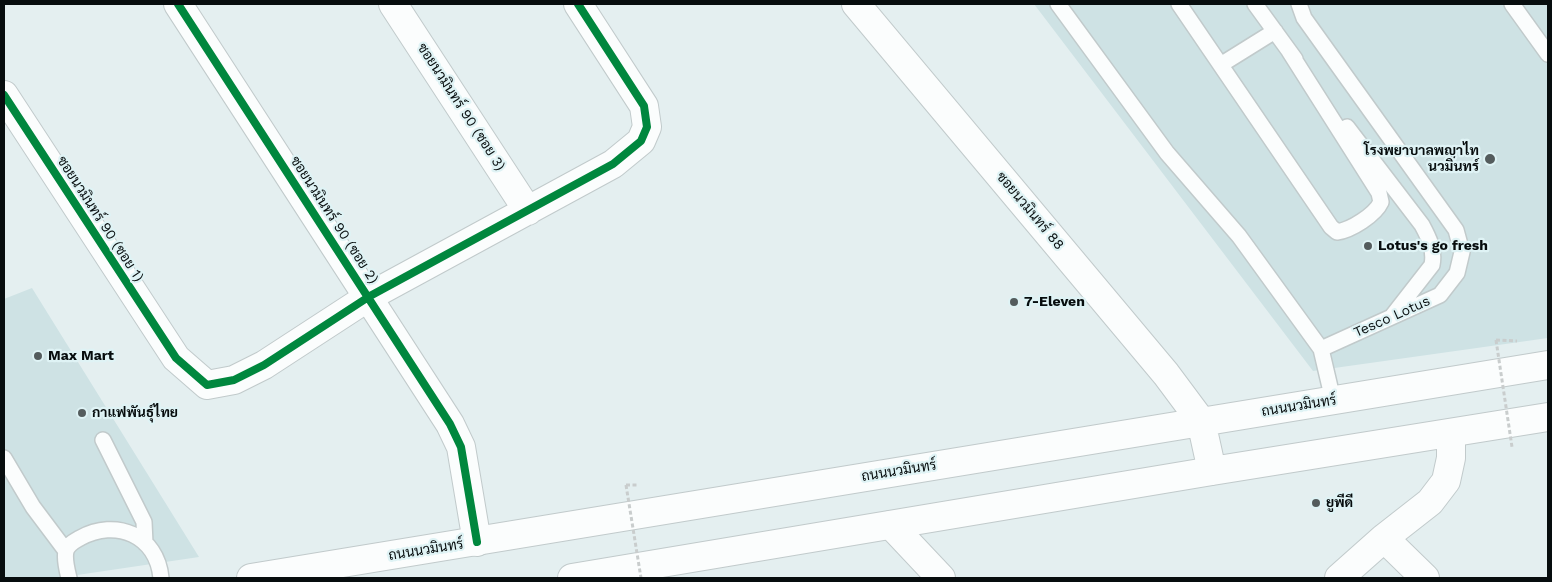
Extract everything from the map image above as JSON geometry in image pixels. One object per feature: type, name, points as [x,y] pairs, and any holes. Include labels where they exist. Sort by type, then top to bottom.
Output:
[{"type":"street","name":"ซอยนวมินทร์ 90 (ซอย 2)","points":[[178,4],[370,296],[450,424],[461,447],[476,542]]},
{"type":"street","name":"ซอยนวมินทร์ 90 (ซอย 3)","points":[[393,4],[528,211]]},
{"type":"street","name":"ซอยนวมินทร์ 90 (ซอย 1)","points":[[4,94],[176,358],[207,384],[234,380],[264,365],[370,296],[613,164],[641,141],[648,127],[644,106],[578,4]]},
{"type":"street","name":"ซอยนวมินทร์ 88","points":[[856,4],[1160,366],[1201,421]]},
{"type":"street","name":"ถนนนวมินทร์","points":[[251,578],[1201,421],[1548,366]]},
{"type":"street","points":[[572,578],[1548,417]]},
{"type":"street","points":[[1201,421],[1212,471]]},
{"type":"street","points":[[1339,578],[1384,538],[1430,502],[1446,481],[1451,458],[1451,434]]},
{"type":"street","points":[[891,525],[941,578]]},
{"type":"street","points":[[1384,538],[1426,578]]},
{"type":"lane","points":[[1058,4],[1168,153],[1239,236],[1321,349],[1333,400]]},
{"type":"lane","points":[[1179,4],[1222,64],[1331,227],[1337,232],[1344,231],[1378,209],[1382,202],[1379,193],[1289,51]]},
{"type":"lane","points":[[1255,4],[1422,225],[1430,242],[1434,256],[1432,265],[1390,318]]},
{"type":"lane","name":"Tesco Lotus","points":[[1298,4],[1304,18],[1456,230],[1462,252],[1457,273],[1440,295],[1321,349]]},
{"type":"lane","points":[[1512,4],[1548,54]]},
{"type":"lane","points":[[1222,64],[1275,31]]},
{"type":"lane","points":[[103,440],[144,522],[145,543]]},
{"type":"lane","points":[[4,458],[33,507],[66,551],[68,578]]},
{"type":"lane","points":[[66,551],[70,545],[82,537],[108,528],[124,531],[145,543],[154,555],[161,578]]},
{"type":"path","points":[[1496,340],[1512,447]]},
{"type":"path","points":[[626,486],[641,578]]},
{"type":"shaded area","points":[[1034,4],[1548,4],[1548,338],[1313,371]]},
{"type":"shaded area","points":[[32,288],[199,557],[57,578],[4,578],[4,299]]},
{"type":"cycle path","points":[[178,4],[450,424],[461,447],[477,542]]},
{"type":"cycle path","points":[[4,95],[176,358],[207,385],[234,380],[264,365],[370,296],[613,164],[641,141],[647,127],[644,106],[578,4]]},
{"type":"place","name":"โรงพยาบาลพญาไท นวมินทร์","points":[[1490,159]]},
{"type":"place","name":"Lotus's go fresh","points":[[1368,246]]},
{"type":"place","name":"7-Eleven","points":[[1014,302]]},
{"type":"place","name":"Max Mart","points":[[38,356]]},
{"type":"place","name":"กาแฟพันธุ์ไทย","points":[[82,413]]},
{"type":"place","name":"ยูพีดี","points":[[1316,503]]}]
